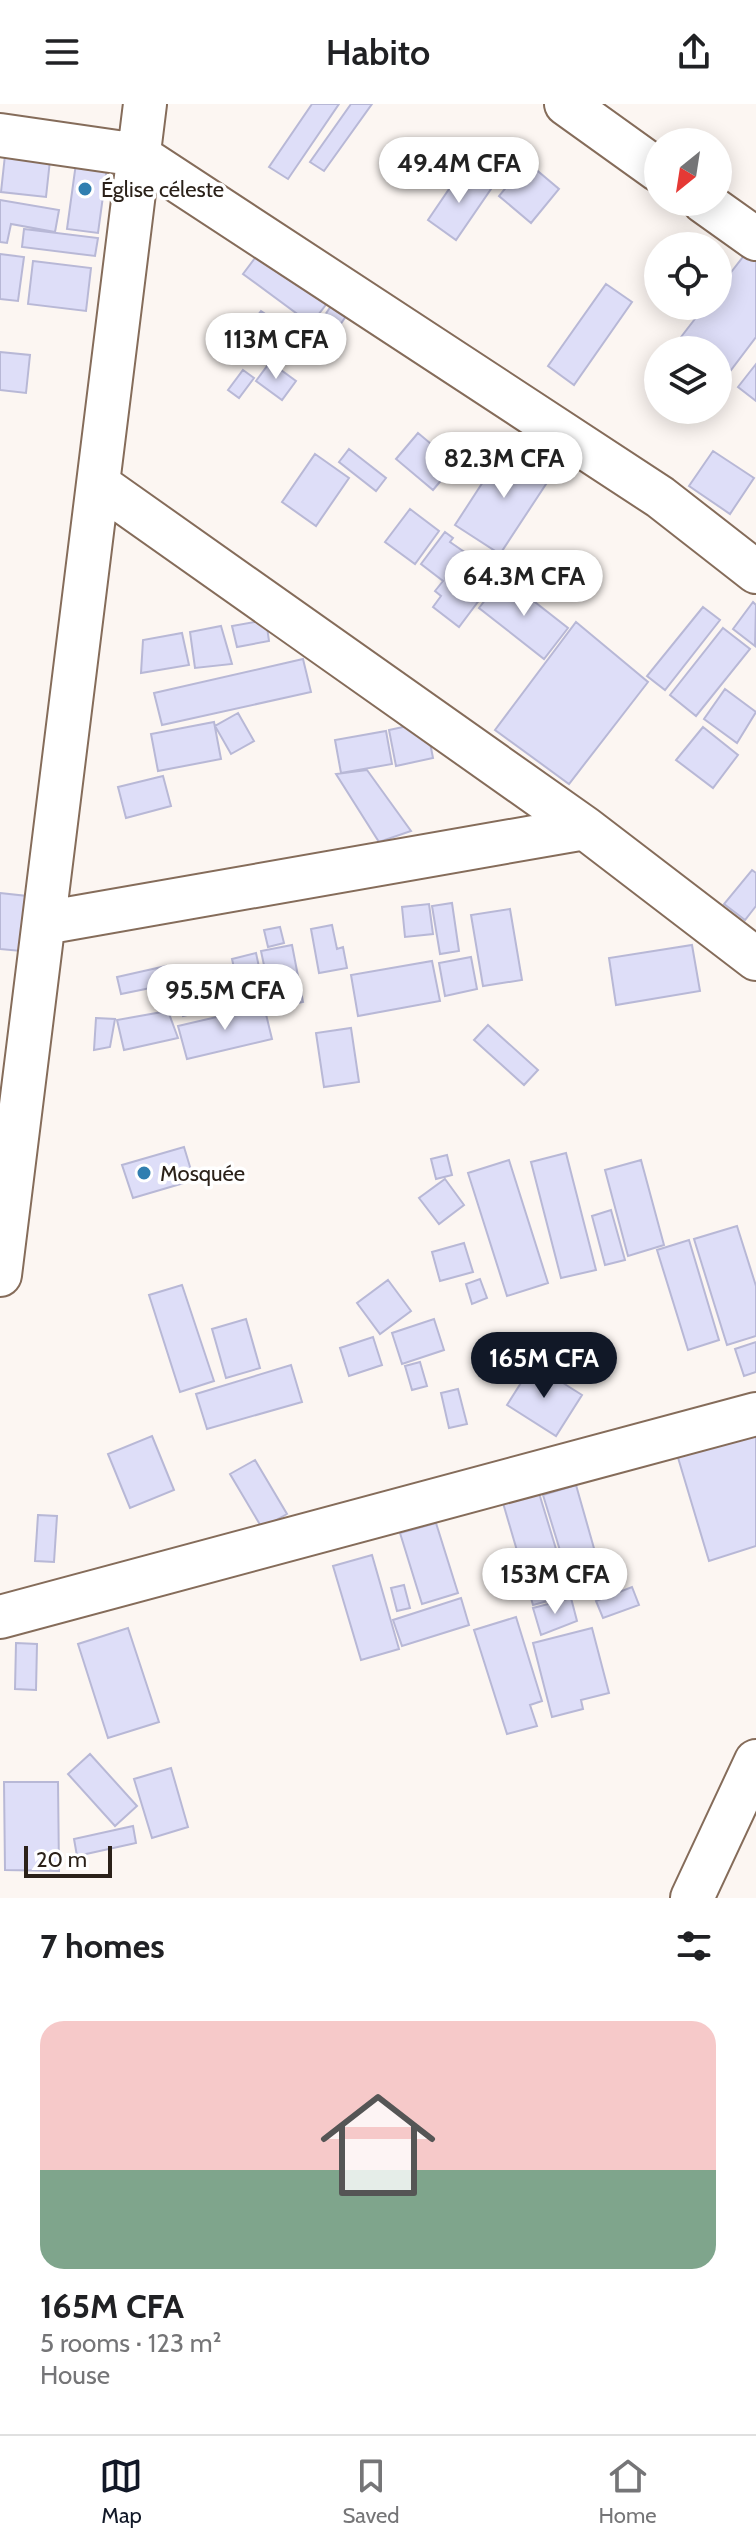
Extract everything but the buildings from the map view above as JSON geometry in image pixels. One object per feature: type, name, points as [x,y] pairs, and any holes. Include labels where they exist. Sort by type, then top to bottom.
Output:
[{"type":"street","points":[[0,1275],[16,1017],[44,923],[145,104]]},
{"type":"street","points":[[566,104],[644,160]]},
{"type":"street","points":[[0,135],[138,155],[660,497],[756,572]]},
{"type":"street","points":[[724,216],[756,239]]},
{"type":"street","points":[[98,484],[585,828],[756,959]]},
{"type":"street","points":[[44,923],[585,828]]},
{"type":"street","points":[[0,1617],[756,1414]]},
{"type":"street","points":[[692,1898],[755,1765]]},
{"type":"place","name":"Église céleste","points":[[85,189]]},
{"type":"place","name":"Mosquée","points":[[144,1173]]}]
